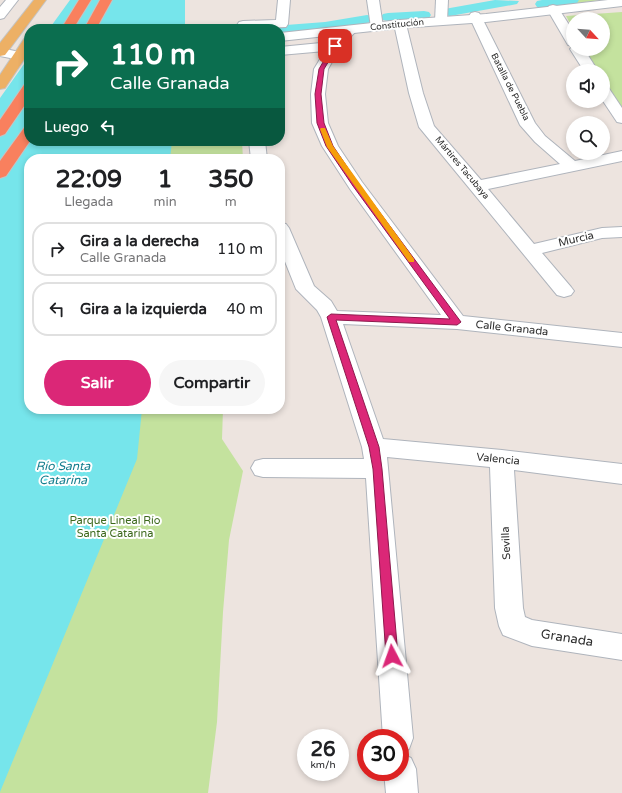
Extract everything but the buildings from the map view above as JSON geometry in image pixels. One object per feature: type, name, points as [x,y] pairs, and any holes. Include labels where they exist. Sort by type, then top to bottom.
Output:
[{"type":"highway","points":[[70,24],[85,0]]},
{"type":"highway","points":[[93,24],[106,0]]},
{"type":"highway","points":[[0,131],[24,95]]},
{"type":"highway","points":[[0,172],[24,139]]},
{"type":"main road","points":[[0,52],[40,0]]},
{"type":"main road","points":[[0,85],[24,55]]},
{"type":"street","points":[[0,15],[12,0]]},
{"type":"street","points":[[282,24],[284,0]]},
{"type":"street","points":[[373,0],[377,27]]},
{"type":"street","points":[[440,21],[442,0]]},
{"type":"street","name":"Constitución","points":[[285,37],[472,18],[536,4],[553,9],[622,2]]},
{"type":"street","points":[[553,9],[566,30]]},
{"type":"street","name":"Batalla de Puebla","points":[[472,18],[528,125],[540,139],[573,167]]},
{"type":"street","name":"Mártires Tacubaya","points":[[400,24],[416,93],[427,127],[478,186],[564,291]]},
{"type":"street","points":[[351,30],[335,46],[321,69],[318,94],[320,123],[330,146],[356,184],[457,322]]},
{"type":"street","points":[[285,51],[335,46]]},
{"type":"street","points":[[0,52],[24,55]]},
{"type":"street","points":[[610,101],[622,119]]},
{"type":"street","points":[[478,186],[622,156]]},
{"type":"street","name":"Murcia","points":[[531,250],[602,233],[622,232]]},
{"type":"street","points":[[285,240],[306,289],[324,306],[331,317],[376,458],[397,729]]},
{"type":"street","name":"Calle Granada","points":[[331,317],[457,322],[622,340]]},
{"type":"street","name":"Valencia","points":[[263,468],[376,458],[502,459],[622,474]]},
{"type":"street","name":"Sevilla","points":[[502,459],[509,608],[513,626]]},
{"type":"street","name":"Granada","points":[[513,626],[532,633],[622,647]]},
{"type":"street","points":[[401,781],[402,793]]},
{"type":"green space","points":[[551,0],[601,0],[537,7],[540,2]]},
{"type":"green space","points":[[622,12],[622,113],[610,92],[610,64],[594,64],[589,56],[610,56],[610,13]]},
{"type":"green space","name":"Parque Lineal Río Santa Catarina","points":[[0,112],[24,136],[24,146],[242,146],[243,154],[24,154],[24,414],[223,414],[222,439],[243,471],[229,540],[223,612],[217,722],[208,793],[0,793]]},
{"type":"water","points":[[70,0],[185,0],[185,24],[53,24]]},
{"type":"water","name":"Río Santa Catarina","points":[[24,64],[24,146],[171,146],[171,154],[24,154],[24,414],[142,414],[137,459],[0,792],[0,98]]},
{"type":"waterway","points":[[542,4],[572,0]]},
{"type":"waterway","points":[[450,12],[512,1]]},
{"type":"waterway","points":[[388,17],[424,15]]},
{"type":"waterway","points":[[286,29],[325,26],[367,19]]},
{"type":"slow traffic","points":[[323,129],[330,146],[412,261]]},
{"type":"route","points":[[335,46],[321,69],[318,94],[320,123],[330,146],[457,322],[331,317],[374,447],[378,469],[392,656]]}]
